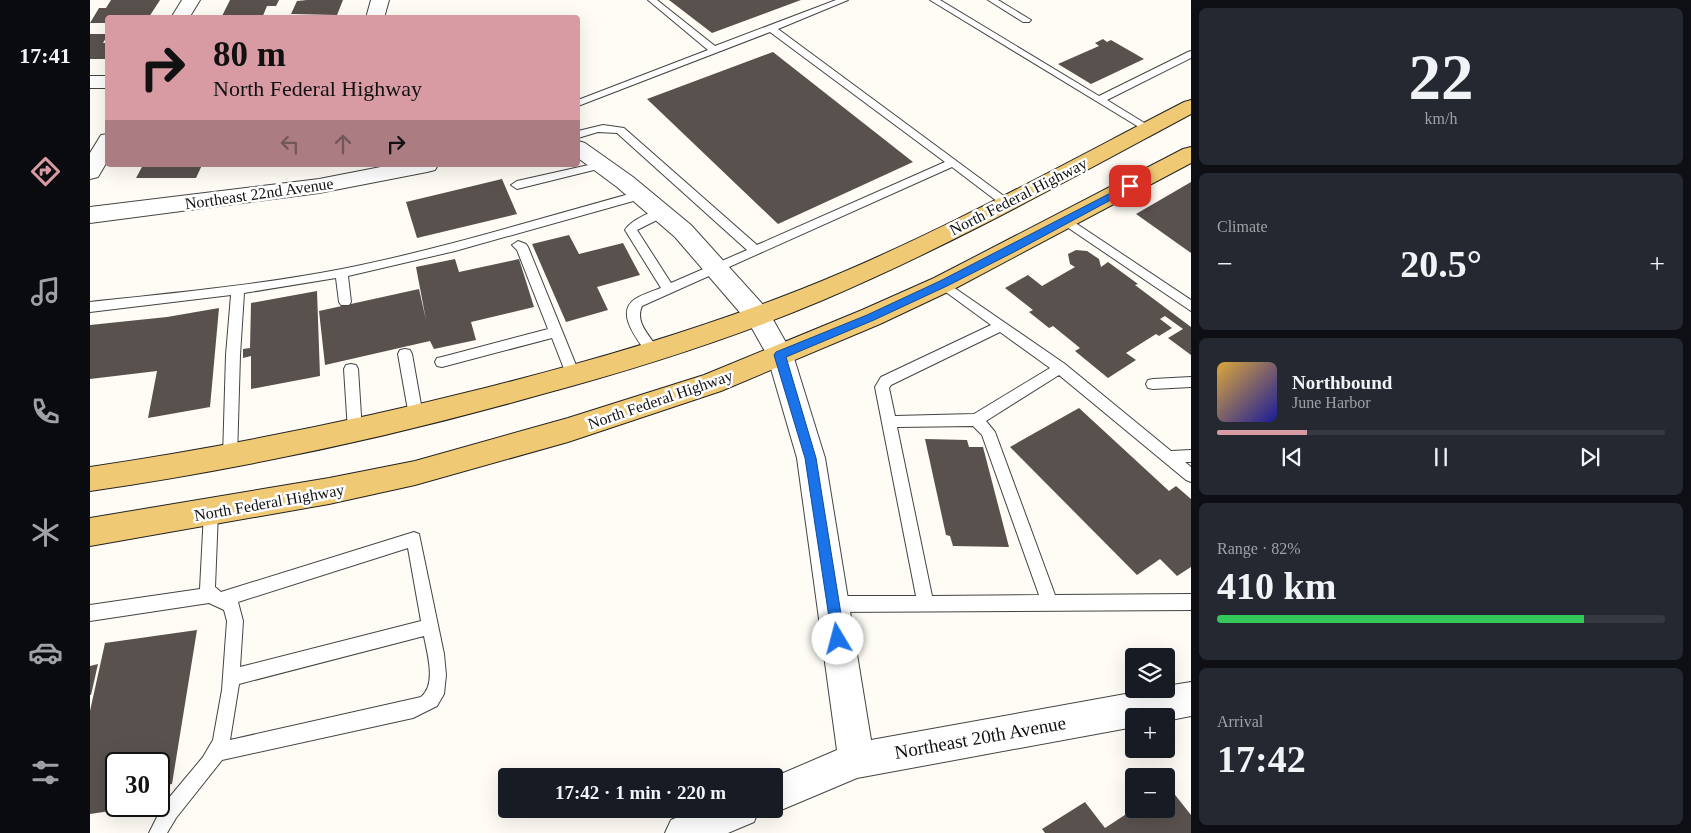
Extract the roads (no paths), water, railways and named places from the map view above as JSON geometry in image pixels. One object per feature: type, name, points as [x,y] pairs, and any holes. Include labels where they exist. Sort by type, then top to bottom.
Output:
[{"type":"main road","name":"North Federal Highway","points":[[90,478],[230,457],[355,431],[572,375],[653,351],[758,316],[906,253],[1006,202],[1153,142],[1191,106]]},
{"type":"main road","points":[[1145,178],[1153,142]]},
{"type":"main road","name":"North Federal Highway","points":[[90,532],[329,491],[415,473],[576,428],[712,383],[871,317],[1011,250],[1145,178],[1186,144]]},
{"type":"street","points":[[182,15],[191,0]]},
{"type":"street","points":[[376,15],[380,0]]},
{"type":"street","points":[[90,82],[105,82]]},
{"type":"street","points":[[90,172],[105,145]]},
{"type":"street","points":[[580,149],[640,195],[683,231],[758,316],[780,355],[810,458],[856,760]]},
{"type":"street","points":[[319,186],[325,167]]},
{"type":"street","name":"Northeast 22nd Avenue","points":[[90,215],[319,186],[417,167]]},
{"type":"street","name":"Northeast 20th Avenue","points":[[783,791],[856,760],[1191,699]]},
{"type":"street","points":[[684,833],[720,818]]},
{"type":"lane","points":[[652,0],[714,50]]},
{"type":"lane","points":[[580,102],[844,0]]},
{"type":"lane","points":[[934,0],[1100,100],[1153,142]]},
{"type":"lane","points":[[992,0],[1026,20]]},
{"type":"lane","points":[[771,28],[1006,202]]},
{"type":"lane","points":[[1100,100],[1191,54]]},
{"type":"lane","points":[[580,134],[594,129],[608,127],[620,130],[756,250]]},
{"type":"lane","points":[[653,351],[634,323],[634,308],[638,303],[952,163]]},
{"type":"lane","points":[[517,185],[602,165]]},
{"type":"lane","points":[[90,307],[238,290],[342,273],[511,232],[640,195]]},
{"type":"lane","points":[[660,213],[633,226],[631,232],[668,289]]},
{"type":"lane","points":[[1065,220],[1191,306]]},
{"type":"lane","points":[[518,245],[522,247],[572,375]]},
{"type":"lane","points":[[342,273],[345,302]]},
{"type":"lane","points":[[943,284],[1060,368],[1191,476]]},
{"type":"lane","points":[[230,457],[233,355],[238,290]]},
{"type":"lane","points":[[926,604],[882,387],[886,381],[1000,326]]},
{"type":"lane","points":[[442,362],[556,332]]},
{"type":"lane","points":[[405,354],[416,416]]},
{"type":"lane","points":[[889,422],[976,420],[1060,368]]},
{"type":"lane","points":[[351,369],[355,431]]},
{"type":"lane","points":[[1153,384],[1191,382]]},
{"type":"lane","points":[[976,420],[988,432],[1050,603]]},
{"type":"lane","points":[[1169,457],[1191,456]]},
{"type":"lane","points":[[155,833],[166,814],[199,778],[218,752],[226,726],[235,621],[231,606],[215,598],[207,587],[211,512]]},
{"type":"lane","points":[[90,613],[215,598],[414,540],[438,681],[436,693],[430,702],[413,709],[218,752]]},
{"type":"lane","points":[[833,604],[1191,602]]},
{"type":"lane","points":[[230,678],[430,626]]}]
